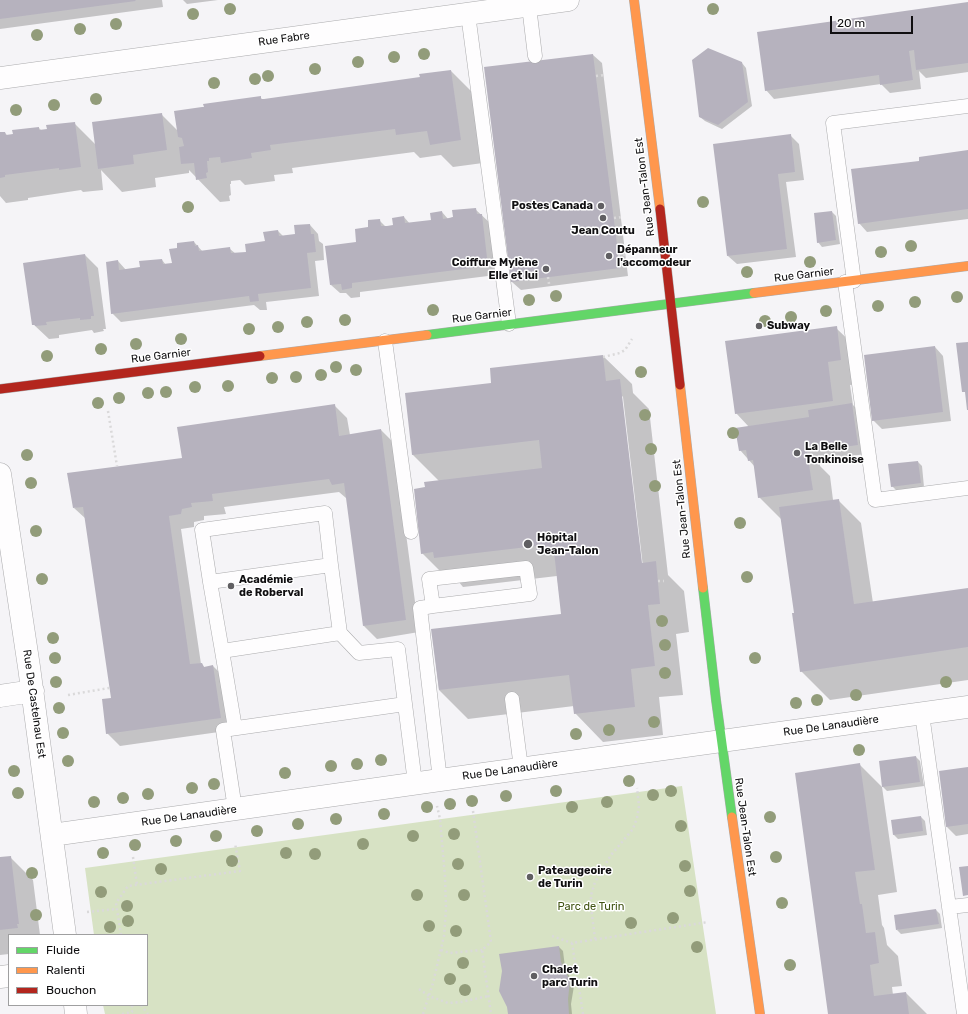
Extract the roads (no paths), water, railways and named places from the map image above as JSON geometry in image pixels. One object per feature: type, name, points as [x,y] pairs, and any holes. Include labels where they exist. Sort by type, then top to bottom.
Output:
[{"type":"main road","name":"Rue Jean-Talon Est","points":[[634,0],[671,303],[721,741],[760,1014]]},
{"type":"main road","name":"Rue Garnier","points":[[0,389],[968,266]]},
{"type":"street","name":"Rue Fabre","points":[[0,78],[568,0]]},
{"type":"street","name":"Rue De Castelnau Est","points":[[0,474],[33,691],[65,934]]},
{"type":"street","points":[[0,696],[33,691]]},
{"type":"street","name":"Rue De Lanaudière","points":[[52,835],[415,783],[438,790],[521,768],[968,707]]},
{"type":"lane","points":[[529,6],[535,56]]},
{"type":"lane","points":[[468,14],[509,324]]},
{"type":"lane","points":[[968,106],[832,123],[875,500],[968,488]]},
{"type":"lane","points":[[385,340],[411,532]]},
{"type":"lane","points":[[235,728],[202,530],[325,513],[340,633],[359,653],[398,648],[415,783]]},
{"type":"lane","points":[[210,582],[331,565]]},
{"type":"lane","points":[[433,606],[429,579],[526,568],[530,594],[420,608],[438,790]]},
{"type":"lane","points":[[222,651],[340,633]]},
{"type":"lane","points":[[512,699],[521,768]]},
{"type":"lane","points":[[235,809],[223,730],[405,704]]},
{"type":"lane","points":[[922,714],[964,1014]]},
{"type":"lane","points":[[950,907],[968,905]]},
{"type":"place","name":"Postes Canada","points":[[601,206]]},
{"type":"place","name":"Jean Coutu","points":[[603,218]]},
{"type":"place","name":"Dépanneur l'accomodeur","points":[[609,256]]},
{"type":"place","name":"Coiffure Mylène Elle et lui","points":[[546,269]]},
{"type":"place","name":"Subway","points":[[759,326]]},
{"type":"place","name":"La Belle Tonkinoise","points":[[797,453]]},
{"type":"place","name":"Hôpital Jean-Talon","points":[[528,544]]},
{"type":"place","name":"Académie de Roberval","points":[[231,586]]},
{"type":"place","name":"Pateaugeoire de Turin","points":[[530,877]]},
{"type":"place","name":"Chalet parc Turin","points":[[534,976]]},
{"type":"park label","name":"Parc de Turin","points":[[591,907]]}]
